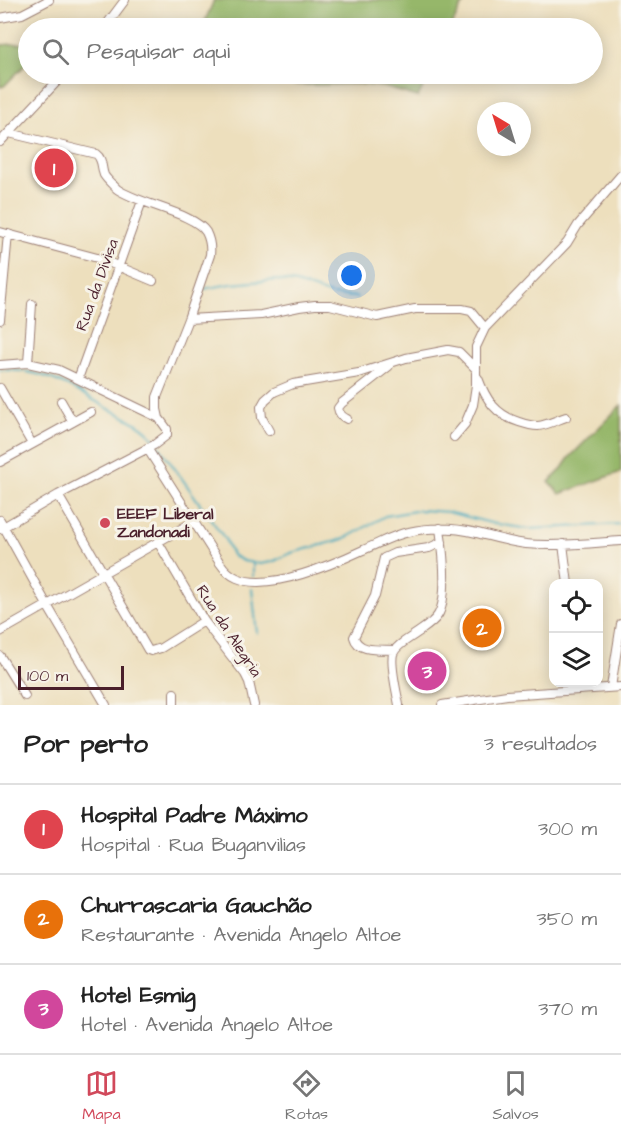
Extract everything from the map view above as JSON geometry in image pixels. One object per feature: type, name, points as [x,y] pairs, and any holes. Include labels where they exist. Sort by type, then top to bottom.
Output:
[{"type":"street","points":[[0,18],[22,14],[49,0]]},
{"type":"street","points":[[112,18],[125,0]]},
{"type":"street","points":[[0,142],[55,84]]},
{"type":"street","points":[[9,133],[96,154],[100,157],[108,180],[119,190],[181,216],[204,230],[211,246],[210,255],[160,389],[157,404],[159,418]]},
{"type":"street","points":[[454,437],[461,430],[469,415],[475,394],[476,347],[485,328],[567,243],[578,225],[621,175]]},
{"type":"street","name":"Rua da Divisa","points":[[78,379],[142,201]]},
{"type":"street","points":[[0,320],[4,233],[94,257],[153,281]]},
{"type":"street","points":[[28,363],[32,304]]},
{"type":"street","points":[[188,319],[261,315],[299,307],[330,305],[377,317],[415,309],[471,310],[485,328]]},
{"type":"street","points":[[269,431],[262,418],[261,406],[274,392],[292,384],[359,373],[395,361],[454,350],[464,355],[476,371],[487,398],[505,417],[522,424],[537,426],[566,417]]},
{"type":"street","points":[[347,419],[342,416],[338,408],[342,403],[395,361]]},
{"type":"street","points":[[0,365],[28,363],[58,370],[159,418],[168,429],[165,438],[151,447],[1,525],[106,705]]},
{"type":"street","points":[[0,387],[32,444]]},
{"type":"street","points":[[61,401],[73,422]]},
{"type":"street","points":[[0,462],[91,412]]},
{"type":"street","points":[[151,447],[219,563],[237,578],[258,582],[284,579],[342,559],[410,531],[440,528],[473,532],[524,544],[621,541]]},
{"type":"street","points":[[58,495],[148,650],[155,651],[204,621]]},
{"type":"street","points":[[0,632],[193,522]]},
{"type":"street","points":[[399,705],[392,656],[395,651],[433,621],[441,609],[444,579],[440,528]]},
{"type":"street","name":"Rua da Alegria","points":[[158,542],[204,621],[245,674],[254,705]]},
{"type":"street","points":[[395,651],[361,647],[355,642],[354,637],[375,596],[384,558],[395,553],[429,548],[442,543]]},
{"type":"street","points":[[563,544],[567,579]]},
{"type":"street","points":[[610,687],[621,624]]},
{"type":"street","points":[[0,656],[25,696]]},
{"type":"street","points":[[442,705],[507,695],[621,687]]},
{"type":"street","points":[[174,693],[174,705]]},
{"type":"street","points":[[507,695],[512,705]]},
{"type":"green space","points":[[214,0],[468,0],[461,7],[456,18],[206,18]]},
{"type":"green space","points":[[18,44],[18,72],[0,87],[0,45]]},
{"type":"green space","points":[[284,84],[358,84],[312,85]]},
{"type":"green space","points":[[358,84],[424,84],[418,97],[384,87]]},
{"type":"green space","points":[[621,405],[621,472],[560,494],[549,482]]},
{"type":"waterway","points":[[203,289],[277,280],[296,283],[331,295],[357,297]]},
{"type":"waterway","points":[[0,370],[32,373],[65,385],[134,422],[155,440]]},
{"type":"waterway","points":[[158,445],[225,539],[232,555],[243,561],[260,564],[344,539],[385,516],[421,510],[448,512],[491,523],[528,529],[621,524]]},
{"type":"waterway","points":[[253,563],[253,576]]},
{"type":"waterway","points":[[252,589],[257,633]]},
{"type":"place","name":"Hospital Padre Máximo","points":[[54,168]]},
{"type":"place","name":"EEEF Liberal Zandonadi","points":[[105,523]]},
{"type":"place","name":"Churrascaria Gauchão","points":[[482,628]]},
{"type":"place","name":"Hotel Esmig","points":[[427,671]]}]
